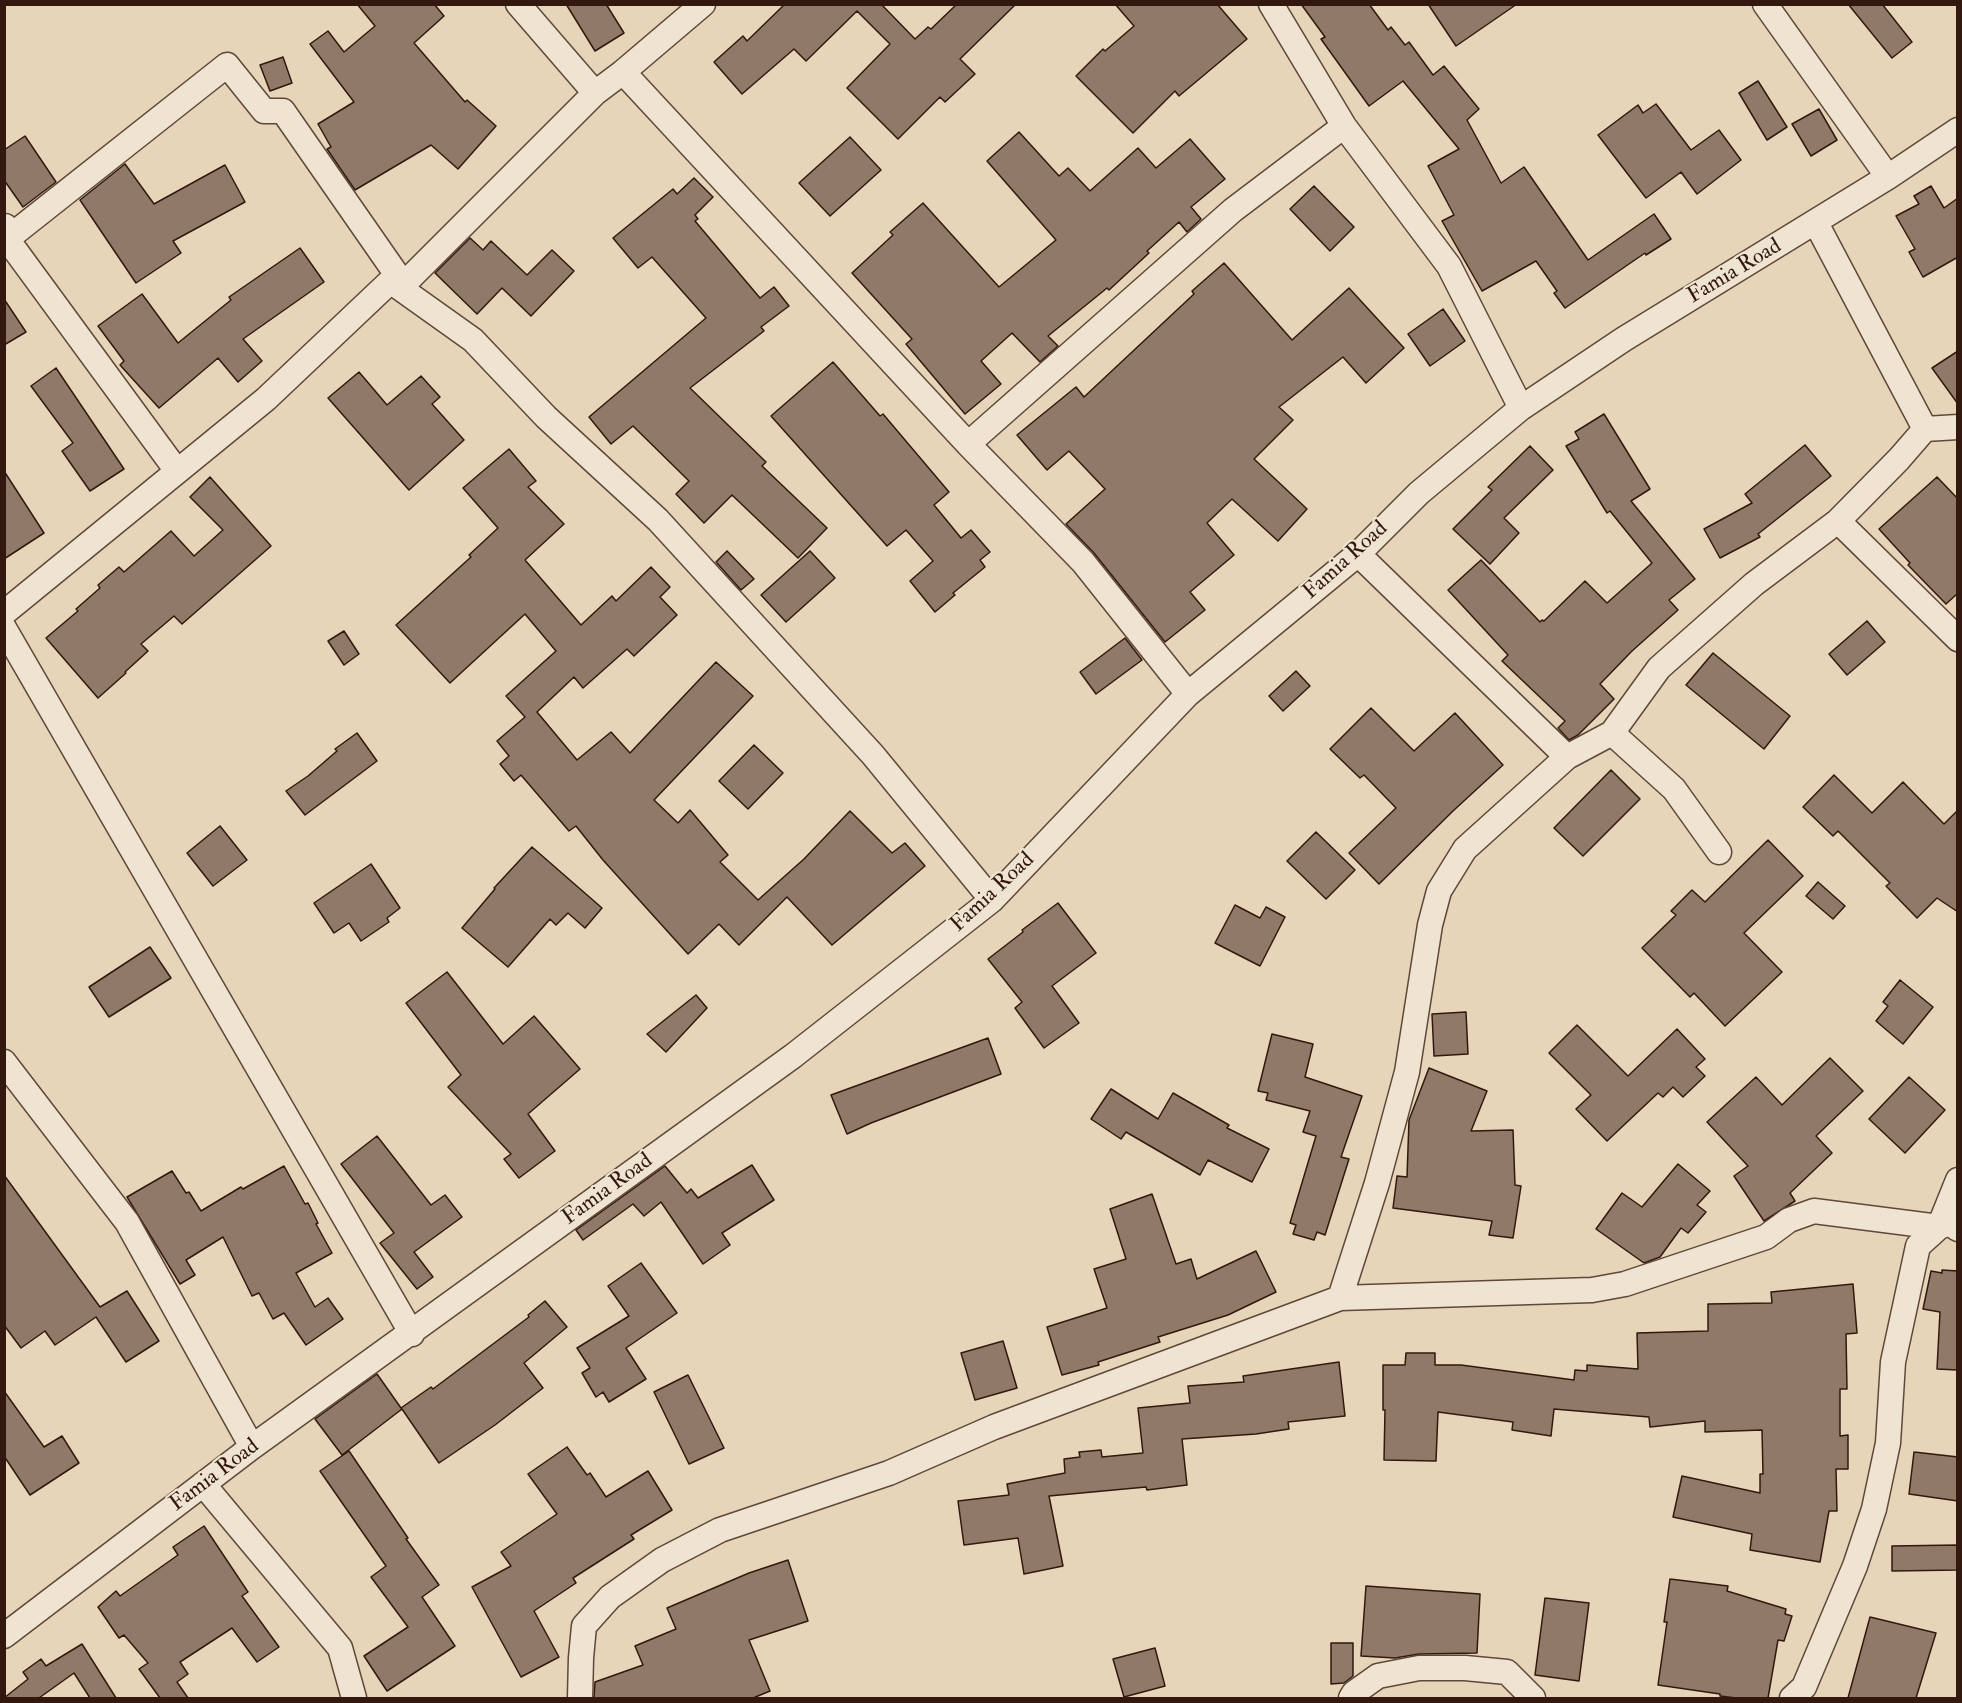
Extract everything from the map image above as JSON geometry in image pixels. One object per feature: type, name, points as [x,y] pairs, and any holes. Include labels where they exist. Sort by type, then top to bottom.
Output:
[{"type":"street","points":[[518,4],[595,93]]},
{"type":"street","points":[[4,613],[266,399],[399,282],[595,93],[703,4]]},
{"type":"street","points":[[1271,4],[1344,126],[1449,266],[1521,408]]},
{"type":"street","points":[[1765,4],[1888,177]]},
{"type":"street","points":[[177,471],[6,230],[227,64],[264,111],[283,111],[399,282],[473,340],[546,417],[658,520],[873,755],[992,900]]},
{"type":"street","points":[[623,72],[968,444],[1083,562],[1188,694]]},
{"type":"street","points":[[968,444],[1233,210],[1344,126]]},
{"type":"street","name":"Famia Road","points":[[4,1636],[203,1484],[793,1056],[992,900],[1188,694],[1358,554],[1419,493],[1521,408],[1624,339],[1816,223],[1958,130]]},
{"type":"street","points":[[1816,223],[1925,429]]},
{"type":"street","points":[[1340,1298],[1377,1183],[1407,1072],[1430,925],[1439,891],[1465,849],[1567,757],[1612,734],[1659,668],[1754,584],[1838,521],[1925,429],[1958,427]]},
{"type":"street","points":[[1838,521],[1958,639]]},
{"type":"street","points":[[1358,554],[1567,757]]},
{"type":"street","points":[[4,628],[412,1334]]},
{"type":"street","points":[[1612,734],[1674,789],[1719,852]]},
{"type":"street","points":[[4,1062],[127,1222],[252,1448]]},
{"type":"street","points":[[1792,1698],[1804,1687],[1855,1566],[1874,1509],[1888,1443],[1893,1362],[1918,1246],[1948,1228],[1958,1180]]},
{"type":"street","points":[[580,1698],[585,1626],[610,1597],[662,1560],[720,1530],[889,1473],[994,1427],[1340,1298],[1592,1290],[1625,1284],[1766,1237],[1790,1220],[1814,1211],[1948,1228]]},
{"type":"street","points":[[203,1484],[340,1648],[354,1698]]},
{"type":"street","points":[[1351,1698],[1354,1693],[1378,1676],[1419,1668],[1465,1668],[1507,1672],[1533,1698]]},
{"type":"building","points":[[357,4],[434,4],[444,16],[414,43],[465,102],[467,100],[496,126],[458,169],[431,145],[355,190],[327,149],[331,147],[318,124],[354,102],[310,44],[328,31],[344,52],[375,26]]},
{"type":"building","points":[[566,4],[606,4],[624,33],[595,51]]},
{"type":"building","points":[[785,4],[881,4],[915,39],[928,27],[931,29],[957,4],[1016,4],[960,59],[975,74],[945,102],[940,97],[898,139],[847,88],[890,44],[857,11],[806,61],[794,49],[742,94],[714,62],[743,36],[747,41]]},
{"type":"building","points":[[1115,4],[1217,4],[1247,39],[1179,96],[1175,91],[1133,133],[1076,76],[1103,49],[1105,51],[1134,26]]},
{"type":"building","points":[[1301,4],[1369,4],[1388,30],[1391,27],[1405,45],[1409,42],[1433,75],[1444,66],[1479,109],[1467,120],[1501,183],[1524,167],[1588,260],[1654,214],[1671,239],[1646,255],[1645,253],[1565,308],[1554,293],[1557,291],[1536,261],[1482,291],[1442,221],[1454,215],[1428,166],[1459,149],[1403,81],[1369,106],[1321,39],[1325,37]]},
{"type":"building","points":[[1428,4],[1517,4],[1456,46]]},
{"type":"building","points":[[1848,4],[1882,4],[1912,42],[1892,58]]},
{"type":"building","points":[[283,57],[292,83],[270,91],[260,65]]},
{"type":"building","points":[[1758,81],[1787,127],[1767,140],[1739,93]]},
{"type":"building","points":[[1656,104],[1691,150],[1719,130],[1741,160],[1697,194],[1681,172],[1646,198],[1598,135],[1638,105],[1643,113]]},
{"type":"building","points":[[1819,109],[1837,140],[1811,156],[1792,124]]},
{"type":"building","points":[[1019,132],[1059,176],[1068,168],[1090,191],[1138,148],[1156,168],[1190,139],[1225,179],[1191,207],[1201,219],[1187,232],[1179,222],[1109,290],[1107,288],[1048,336],[1058,346],[1040,362],[1012,333],[981,361],[1001,384],[965,414],[906,344],[912,339],[852,273],[893,235],[890,232],[923,203],[999,287],[1056,240],[987,161]]},
{"type":"building","points":[[25,136],[56,182],[23,207],[4,180],[4,150]]},
{"type":"building","points":[[850,137],[881,170],[830,216],[799,183]]},
{"type":"building","points":[[125,164],[154,204],[225,165],[245,202],[173,241],[181,253],[136,283],[80,200]]},
{"type":"building","points":[[694,178],[713,197],[695,215],[698,219],[695,221],[760,298],[774,287],[789,306],[761,327],[764,331],[690,388],[766,462],[762,466],[827,528],[798,558],[732,495],[704,523],[676,494],[689,481],[633,426],[611,444],[589,417],[706,318],[652,257],[638,268],[613,238],[673,189],[677,194]]},
{"type":"building","points":[[1314,186],[1354,227],[1330,251],[1290,209]]},
{"type":"building","points":[[1931,186],[1944,208],[1958,198],[1958,257],[1923,277],[1909,252],[1915,249],[1896,216],[1919,204],[1914,196]]},
{"type":"building","points":[[470,238],[483,250],[491,241],[527,275],[552,250],[574,271],[531,316],[502,288],[477,314],[435,273]]},
{"type":"building","points":[[300,248],[324,282],[243,339],[262,361],[238,382],[218,358],[159,408],[120,365],[124,361],[98,326],[142,294],[178,343],[231,300],[229,297]]},
{"type":"building","points":[[1224,263],[1292,340],[1349,288],[1404,348],[1366,383],[1343,357],[1279,407],[1293,420],[1254,459],[1307,509],[1278,541],[1232,499],[1207,523],[1234,555],[1190,592],[1205,610],[1165,642],[1094,553],[1066,524],[1105,489],[1069,451],[1047,470],[1017,435],[1076,387],[1084,397],[1194,294],[1192,291]]},
{"type":"building","points":[[4,299],[26,332],[4,345]]},
{"type":"building","points":[[1443,309],[1465,341],[1430,366],[1408,334]]},
{"type":"building","points":[[1958,351],[1958,404],[1932,368]]},
{"type":"building","points":[[833,362],[880,416],[883,414],[949,492],[934,505],[961,538],[971,530],[990,552],[980,560],[985,567],[953,593],[955,595],[935,612],[910,581],[933,561],[906,530],[887,546],[771,416]]},
{"type":"building","points":[[56,368],[124,469],[90,491],[62,451],[73,443],[31,386]]},
{"type":"building","points":[[359,372],[387,405],[421,376],[440,397],[432,404],[464,440],[409,490],[328,398]]},
{"type":"building","points":[[1604,414],[1650,489],[1631,501],[1695,579],[1669,600],[1678,610],[1632,651],[1600,684],[1614,699],[1578,735],[1569,740],[1558,728],[1565,721],[1502,661],[1508,655],[1448,590],[1481,560],[1540,622],[1544,621],[1585,581],[1607,603],[1652,563],[1610,511],[1607,513],[1566,446],[1579,439],[1575,432]]},
{"type":"building","points":[[1805,445],[1831,476],[1758,534],[1760,537],[1720,558],[1704,529],[1752,503],[1745,494]]},
{"type":"building","points":[[1530,446],[1553,470],[1504,518],[1519,533],[1490,564],[1453,529],[1492,490],[1488,487]]},
{"type":"building","points":[[509,449],[536,481],[528,487],[564,524],[525,560],[581,625],[612,596],[616,601],[651,567],[670,587],[660,597],[677,615],[634,656],[627,649],[583,688],[574,677],[537,712],[577,760],[611,732],[630,753],[716,662],[753,696],[654,800],[678,823],[690,810],[728,855],[720,862],[758,900],[804,859],[850,811],[892,853],[905,843],[925,866],[832,945],[787,897],[739,945],[719,924],[688,954],[603,860],[576,826],[569,831],[521,775],[514,781],[500,764],[509,756],[497,741],[525,717],[506,696],[556,651],[525,614],[450,683],[396,625],[471,557],[469,555],[498,528],[463,488]]},
{"type":"building","points":[[4,471],[44,533],[4,559]]},
{"type":"building","points":[[210,477],[271,546],[182,624],[174,616],[141,644],[148,651],[98,698],[46,638],[78,611],[76,609],[100,588],[98,585],[119,567],[124,572],[171,531],[194,556],[223,530],[190,497]]},
{"type":"building","points":[[1937,477],[1958,499],[1958,593],[1946,604],[1908,565],[1910,563],[1879,529]]},
{"type":"building","points":[[727,551],[754,579],[741,590],[716,562]]},
{"type":"building","points":[[810,551],[835,578],[786,622],[761,595]]},
{"type":"building","points":[[1867,621],[1885,642],[1847,675],[1829,654]]},
{"type":"building","points":[[344,631],[359,654],[344,665],[328,641]]},
{"type":"building","points":[[1125,638],[1142,660],[1096,694],[1080,672]]},
{"type":"building","points":[[1713,653],[1790,716],[1764,749],[1686,685]]},
{"type":"building","points":[[1296,671],[1310,686],[1283,711],[1269,696]]},
{"type":"building","points":[[1371,708],[1414,751],[1455,713],[1503,765],[1379,884],[1349,853],[1396,808],[1364,775],[1360,778],[1330,749]]},
{"type":"building","points":[[357,733],[377,761],[305,815],[286,791],[308,776],[337,751],[335,749]]},
{"type":"building","points":[[754,745],[783,773],[748,809],[719,781]]},
{"type":"building","points":[[1611,770],[1640,799],[1583,856],[1554,828]]},
{"type":"building","points":[[1834,775],[1872,813],[1903,782],[1944,824],[1958,810],[1958,912],[1937,898],[1917,918],[1886,886],[1890,883],[1838,831],[1833,836],[1803,807]]},
{"type":"building","points":[[220,826],[247,860],[213,886],[187,853]]},
{"type":"building","points":[[1316,832],[1355,870],[1326,899],[1287,861]]},
{"type":"building","points":[[1768,840],[1803,876],[1744,933],[1782,972],[1725,1026],[1694,993],[1690,997],[1642,948],[1676,915],[1671,911],[1692,890],[1705,902]]},
{"type":"building","points":[[532,847],[602,908],[585,928],[568,913],[556,925],[550,919],[508,967],[462,928],[494,888]]},
{"type":"building","points":[[371,864],[400,908],[387,918],[389,922],[361,941],[349,923],[334,933],[314,903]]},
{"type":"building","points":[[1818,882],[1845,906],[1833,919],[1806,896]]},
{"type":"building","points":[[1058,903],[1096,953],[1052,986],[1079,1023],[1044,1048],[1015,1008],[1022,1002],[988,959]]},
{"type":"building","points":[[1235,905],[1260,918],[1266,907],[1285,917],[1260,966],[1215,943]]},
{"type":"building","points":[[150,947],[171,978],[109,1017],[89,987]]},
{"type":"building","points":[[447,972],[503,1044],[534,1016],[580,1069],[528,1114],[555,1151],[519,1178],[504,1159],[511,1154],[448,1087],[461,1075],[406,1003]]},
{"type":"building","points":[[1900,980],[1933,1007],[1903,1044],[1876,1021],[1888,1006],[1883,1002]]},
{"type":"building","points":[[696,995],[707,1008],[666,1052],[647,1034]]},
{"type":"building","points":[[1466,1012],[1468,1054],[1434,1056],[1432,1014]]},
{"type":"building","points":[[1577,1025],[1628,1076],[1677,1029],[1705,1059],[1696,1067],[1705,1076],[1683,1097],[1673,1087],[1663,1097],[1658,1093],[1607,1141],[1576,1109],[1591,1095],[1549,1053]]},
{"type":"building","points":[[1272,1034],[1313,1044],[1305,1077],[1362,1096],[1341,1157],[1349,1159],[1325,1235],[1317,1232],[1314,1240],[1293,1234],[1296,1225],[1290,1223],[1316,1136],[1303,1132],[1310,1111],[1266,1100],[1268,1093],[1258,1091]]},
{"type":"building","points":[[988,1038],[1001,1074],[847,1134],[831,1095]]},
{"type":"building","points":[[1830,1058],[1863,1091],[1816,1136],[1832,1153],[1790,1193],[1795,1201],[1764,1221],[1734,1176],[1748,1166],[1707,1122],[1756,1077],[1782,1105]]},
{"type":"building","points":[[1429,1068],[1487,1091],[1471,1131],[1513,1130],[1515,1185],[1521,1186],[1513,1238],[1489,1235],[1492,1221],[1393,1208],[1397,1176],[1407,1177],[1409,1120]]},
{"type":"building","points":[[1909,1077],[1945,1110],[1905,1153],[1869,1119]]},
{"type":"building","points":[[1111,1089],[1158,1119],[1173,1093],[1229,1125],[1227,1128],[1269,1149],[1252,1182],[1208,1160],[1200,1175],[1126,1132],[1121,1139],[1091,1119]]},
{"type":"building","points":[[377,1136],[431,1205],[445,1195],[462,1217],[414,1252],[433,1277],[417,1289],[380,1243],[394,1233],[341,1164]]},
{"type":"building","points":[[1678,1164],[1710,1191],[1697,1205],[1706,1212],[1688,1233],[1681,1228],[1660,1257],[1644,1263],[1596,1229],[1622,1193],[1642,1207]]},
{"type":"building","points":[[752,1165],[774,1200],[722,1233],[730,1245],[703,1264],[661,1202],[644,1216],[633,1204],[583,1240],[576,1230],[665,1166],[687,1193],[691,1189],[698,1198]]},
{"type":"building","points":[[284,1166],[305,1204],[308,1203],[318,1223],[316,1224],[332,1253],[296,1273],[315,1307],[328,1298],[343,1319],[306,1345],[284,1313],[273,1319],[259,1293],[252,1296],[223,1237],[186,1260],[195,1275],[180,1284],[127,1197],[172,1171],[201,1211],[241,1187],[243,1189]]},
{"type":"building","points":[[4,1175],[100,1307],[127,1291],[159,1341],[126,1362],[96,1317],[55,1345],[45,1331],[21,1348],[4,1325]]},
{"type":"building","points":[[1152,1194],[1176,1264],[1191,1259],[1197,1279],[1256,1251],[1276,1292],[1228,1315],[1158,1337],[1160,1342],[1098,1362],[1099,1365],[1062,1375],[1047,1327],[1107,1308],[1094,1269],[1126,1259],[1110,1209]]},
{"type":"building","points":[[641,1263],[677,1313],[626,1348],[646,1379],[609,1402],[603,1392],[596,1397],[582,1373],[590,1368],[577,1348],[629,1316],[608,1286]]},
{"type":"building","points":[[1942,1270],[1958,1271],[1958,1370],[1937,1369],[1940,1312],[1923,1309],[1931,1271],[1942,1273]]},
{"type":"building","points":[[1853,1284],[1857,1333],[1846,1334],[1847,1389],[1840,1389],[1840,1436],[1848,1435],[1848,1469],[1836,1469],[1837,1511],[1829,1511],[1820,1562],[1750,1550],[1752,1534],[1673,1517],[1682,1476],[1760,1493],[1760,1474],[1763,1474],[1762,1430],[1705,1432],[1705,1421],[1650,1427],[1649,1417],[1554,1409],[1551,1436],[1512,1430],[1513,1422],[1438,1412],[1436,1461],[1384,1460],[1383,1365],[1405,1365],[1406,1353],[1435,1353],[1435,1365],[1461,1365],[1574,1380],[1575,1370],[1587,1371],[1587,1365],[1638,1369],[1637,1333],[1708,1331],[1708,1304],[1772,1303],[1771,1292]]},
{"type":"building","points":[[545,1301],[567,1327],[524,1363],[543,1388],[495,1425],[439,1463],[402,1409],[342,1455],[315,1419],[377,1374],[401,1408],[431,1387],[433,1389],[529,1317],[528,1315]]},
{"type":"building","points":[[1003,1341],[1017,1388],[975,1400],[961,1353]]},
{"type":"building","points":[[1339,1362],[1345,1416],[1288,1422],[1289,1429],[1256,1434],[1182,1439],[1187,1485],[1147,1490],[1146,1487],[1049,1496],[1063,1566],[1024,1574],[1018,1538],[964,1545],[958,1501],[1009,1495],[1007,1484],[1065,1473],[1064,1459],[1080,1457],[1079,1452],[1101,1450],[1102,1457],[1143,1453],[1138,1408],[1190,1403],[1188,1386],[1244,1382],[1243,1376]]},
{"type":"building","points":[[688,1375],[724,1448],[689,1464],[654,1392]]},
{"type":"building","points":[[4,1391],[44,1447],[62,1436],[79,1463],[30,1495],[4,1456]]},
{"type":"building","points":[[567,1447],[587,1475],[590,1473],[606,1497],[648,1471],[672,1510],[631,1535],[634,1539],[573,1578],[576,1583],[534,1611],[559,1657],[521,1677],[472,1587],[511,1566],[501,1552],[557,1514],[528,1474]]},
{"type":"building","points":[[349,1451],[439,1585],[422,1597],[455,1646],[387,1691],[364,1656],[408,1627],[371,1577],[386,1566],[320,1471]]},
{"type":"building","points":[[1914,1452],[1958,1457],[1958,1501],[1909,1494]]},
{"type":"building","points":[[204,1526],[248,1592],[242,1596],[279,1647],[257,1662],[232,1628],[180,1662],[188,1674],[177,1682],[188,1698],[160,1698],[139,1669],[148,1663],[124,1635],[119,1638],[98,1607],[116,1591],[120,1596],[178,1555],[173,1547]]},
{"type":"building","points":[[1958,1545],[1958,1570],[1892,1571],[1892,1546]]},
{"type":"building","points":[[788,1560],[808,1621],[749,1640],[770,1691],[753,1698],[594,1698],[595,1682],[643,1665],[635,1646],[676,1629],[667,1608],[749,1573]]},
{"type":"building","points":[[1670,1579],[1728,1586],[1727,1591],[1786,1609],[1785,1614],[1792,1616],[1784,1641],[1778,1640],[1768,1698],[1736,1698],[1658,1685],[1667,1622],[1664,1622]]},
{"type":"building","points":[[1366,1586],[1480,1594],[1477,1653],[1419,1654],[1395,1658],[1361,1656]]},
{"type":"building","points":[[1545,1598],[1589,1603],[1579,1681],[1535,1675]]},
{"type":"building","points":[[1870,1617],[1936,1633],[1916,1698],[1848,1698]]},
{"type":"building","points":[[1331,1643],[1353,1643],[1353,1676],[1344,1683],[1331,1684]]},
{"type":"building","points":[[82,1644],[116,1698],[90,1698],[74,1673],[39,1698],[4,1698],[28,1679],[23,1672],[41,1659],[46,1666]]},
{"type":"building","points":[[1155,1648],[1165,1686],[1124,1697],[1113,1659]]}]
